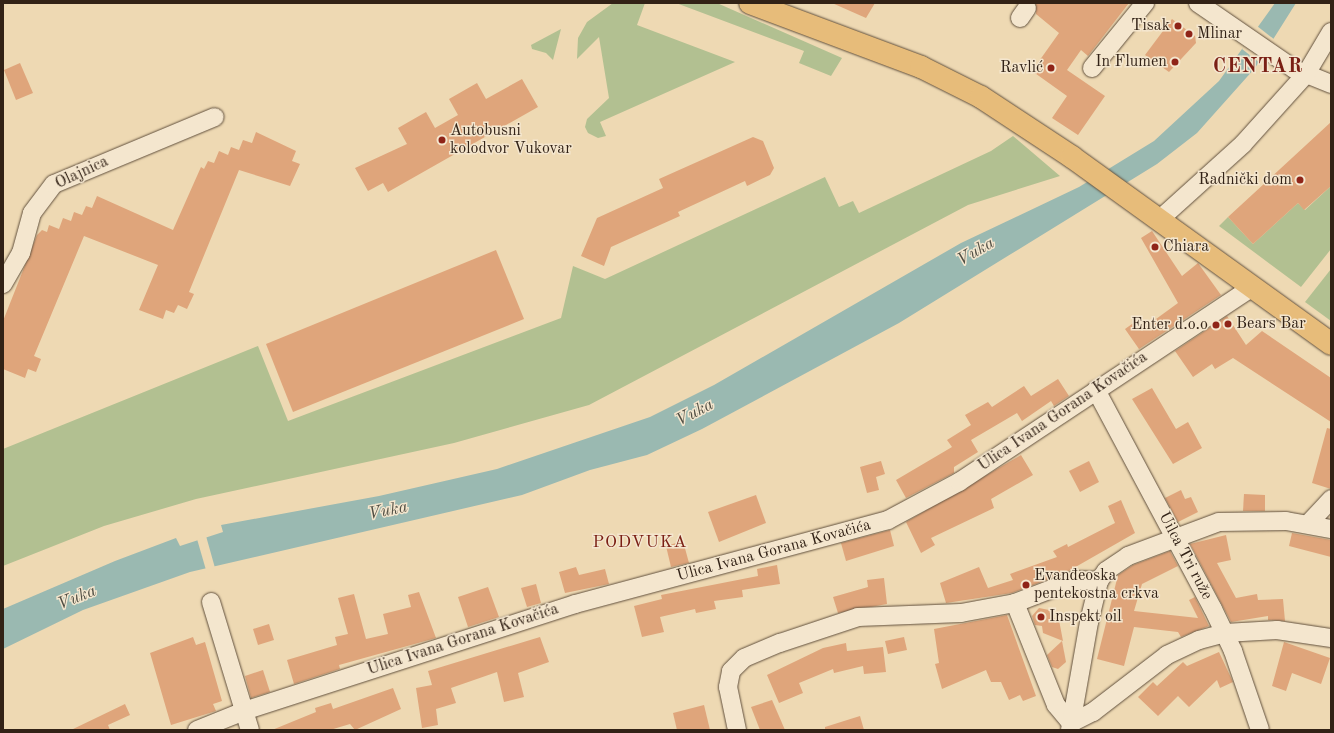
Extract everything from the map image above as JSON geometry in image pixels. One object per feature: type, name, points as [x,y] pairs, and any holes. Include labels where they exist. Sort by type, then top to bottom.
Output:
[{"type":"main road","points":[[750,3],[954,82],[1072,157],[1331,344]]},
{"type":"street","points":[[1092,68],[1145,3]]},
{"type":"street","points":[[1198,3],[1300,72],[1331,84]]},
{"type":"street","points":[[1159,220],[1243,144],[1331,32]]},
{"type":"street","name":"Olajnica","points":[[3,284],[21,253],[32,213],[54,184],[214,117]]},
{"type":"street","name":"Ulica Ivana Gorana Kovačića","points":[[197,730],[247,710],[575,604],[888,520],[959,482],[1252,287]]},
{"type":"street","name":"Uilca Tri ruže","points":[[1096,390],[1175,536],[1225,633],[1260,730]]},
{"type":"street","points":[[1309,523],[1331,499]]},
{"type":"street","points":[[1071,727],[1099,581],[1106,570],[1128,556],[1175,536],[1240,519],[1309,523],[1331,529]]},
{"type":"street","points":[[736,730],[728,687],[731,671],[744,658],[805,633],[858,617],[961,613],[1015,603],[1075,580],[1099,581]]},
{"type":"street","points":[[211,602],[247,710],[250,730]]},
{"type":"street","points":[[1015,603],[1056,705],[1071,727]]},
{"type":"street","points":[[1071,727],[1093,712],[1166,655],[1225,633],[1277,630],[1331,638]]},
{"type":"green space","points":[[613,3],[645,3],[637,25],[735,62],[600,122],[606,136],[598,138],[588,133],[585,127],[587,119],[609,98],[599,37],[577,59],[578,38],[587,22]]},
{"type":"green space","points":[[676,3],[717,3],[842,58],[831,76],[799,63],[804,51]]},
{"type":"green space","points":[[561,29],[553,60],[546,53],[532,49],[531,45]]},
{"type":"green space","points":[[1013,136],[1060,176],[968,205],[589,405],[454,443],[196,499],[104,526],[3,566],[3,449],[258,346],[288,421],[561,318],[573,266],[605,279],[825,177],[839,207],[853,201],[859,213],[991,151]]},
{"type":"green space","points":[[1331,186],[1331,249],[1301,287],[1219,226],[1228,217],[1253,244],[1298,203],[1305,210]]},
{"type":"green space","points":[[1331,269],[1331,321],[1305,302]]},
{"type":"water","name":"Vuka","points":[[1275,3],[1296,3],[1255,68],[1197,133],[1157,164],[899,323],[702,429],[647,455],[590,470],[522,495],[190,572],[83,610],[3,649],[3,609],[115,561],[176,538],[180,546],[223,532],[221,525],[379,496],[497,469],[650,417],[714,385],[961,243],[1079,187],[1154,141],[1219,81]]},
{"type":"pier","points":[[1257,26],[1275,40],[1260,63],[1242,49]]},
{"type":"pier","points":[[206,536],[215,568],[206,570],[197,539]]},
{"type":"building","points":[[832,3],[875,3],[866,18]]},
{"type":"building","points":[[1036,3],[1129,3],[1088,56],[1081,50],[1067,70],[1105,96],[1078,135],[1052,118],[1067,96],[1032,71],[1059,33],[1036,14]]},
{"type":"building","points":[[1172,19],[1195,36],[1196,43],[1169,72],[1145,55]]},
{"type":"building","points":[[20,63],[33,93],[16,100],[4,70]]},
{"type":"building","name":"Autobusni kolodvor Vukovar","points":[[522,79],[538,107],[388,192],[383,183],[368,191],[355,168],[407,144],[398,128],[426,112],[435,128],[458,115],[449,99],[477,83],[486,99]]},
{"type":"building","name":"Radnički dom","points":[[1331,122],[1331,186],[1304,210],[1298,203],[1253,244],[1228,217]]},
{"type":"building","points":[[256,132],[296,151],[292,161],[300,164],[290,186],[239,170],[189,292],[194,294],[187,309],[178,305],[174,313],[166,310],[163,319],[139,310],[158,265],[84,236],[34,356],[41,359],[36,372],[28,369],[25,378],[3,369],[3,321],[37,235],[42,230],[47,232],[49,225],[59,229],[63,218],[71,221],[74,212],[82,215],[86,206],[92,208],[97,196],[173,230],[201,167],[204,169],[208,161],[214,163],[219,151],[228,155],[231,147],[239,150],[243,140],[252,143]]},
{"type":"building","points":[[753,137],[763,141],[774,168],[770,175],[747,186],[745,181],[678,212],[680,216],[611,247],[604,266],[581,256],[597,218],[663,188],[659,179]]},
{"type":"building","points":[[1152,231],[1182,276],[1198,263],[1221,295],[1139,349],[1125,329],[1139,319],[1145,327],[1178,303],[1141,238]]},
{"type":"building","points":[[496,250],[524,319],[293,412],[266,344]]},
{"type":"building","points":[[1227,316],[1246,345],[1262,331],[1331,378],[1331,422],[1233,358],[1215,369],[1212,364],[1193,377],[1175,351]]},
{"type":"building","points":[[1058,379],[1069,396],[1054,406],[1051,401],[1022,421],[1017,413],[971,440],[978,452],[954,467],[954,473],[906,498],[896,480],[952,447],[947,440],[971,425],[965,415],[988,402],[992,407],[1024,386],[1031,396]]},
{"type":"building","points":[[1152,388],[1176,429],[1188,422],[1202,448],[1173,464],[1132,399]]},
{"type":"building","points":[[1327,428],[1331,429],[1331,489],[1312,483]]},
{"type":"building","points":[[1021,455],[1033,475],[991,499],[994,508],[931,538],[935,545],[921,553],[906,522]]},
{"type":"building","points":[[881,461],[885,474],[876,477],[879,490],[867,493],[860,467]]},
{"type":"building","points":[[1089,461],[1099,482],[1080,492],[1069,471]]},
{"type":"building","points":[[1181,490],[1185,499],[1191,497],[1198,512],[1178,522],[1165,498]]},
{"type":"building","points":[[1244,494],[1265,495],[1265,511],[1243,511]]},
{"type":"building","points":[[756,495],[766,523],[719,542],[708,512]]},
{"type":"building","points":[[1121,500],[1135,533],[1065,573],[1012,593],[946,603],[940,583],[979,567],[988,588],[1013,580],[1010,574],[1057,557],[1053,551],[1067,544],[1068,547],[1115,523],[1108,506]]},
{"type":"building","points":[[890,530],[894,546],[846,561],[841,543]]},
{"type":"building","points":[[1292,533],[1331,540],[1331,557],[1289,546]]},
{"type":"building","points":[[1226,535],[1231,560],[1217,563],[1236,598],[1257,594],[1258,600],[1283,599],[1285,621],[1268,620],[1268,616],[1231,622],[1190,544]]},
{"type":"building","points":[[683,541],[689,563],[671,567],[666,546]]},
{"type":"building","points":[[1170,551],[1178,566],[1142,584],[1134,611],[1198,618],[1189,600],[1195,597],[1209,626],[1181,637],[1178,632],[1134,627],[1124,666],[1097,659],[1118,575],[1133,565]]},
{"type":"building","points":[[777,565],[780,584],[742,590],[743,597],[714,601],[716,609],[696,613],[695,609],[660,617],[664,632],[642,637],[634,606],[662,599],[661,595],[758,576],[757,569]]},
{"type":"building","points":[[576,567],[579,575],[605,569],[609,584],[565,593],[559,572]]},
{"type":"building","points":[[884,578],[887,604],[838,613],[833,597],[868,587],[867,580]]},
{"type":"building","points":[[536,584],[541,603],[527,607],[521,588]]},
{"type":"building","points":[[488,587],[499,617],[468,627],[458,597]]},
{"type":"building","points":[[419,592],[436,638],[339,665],[340,669],[294,684],[287,660],[337,645],[335,637],[348,634],[338,598],[354,594],[366,639],[388,634],[383,614],[411,607],[408,595]]},
{"type":"building","points":[[1039,608],[1049,610],[1051,617],[1059,620],[1063,641],[1043,633],[1042,626],[1035,625],[1032,616]]},
{"type":"building","points":[[1007,615],[1036,696],[1023,701],[1020,695],[1009,700],[1001,682],[991,682],[986,670],[942,689],[935,664],[939,663],[934,629]]},
{"type":"building","points":[[269,624],[274,640],[258,645],[253,629]]},
{"type":"building","points":[[193,637],[196,645],[205,642],[222,701],[213,704],[216,711],[171,725],[150,653]]},
{"type":"building","points":[[540,637],[549,662],[518,673],[524,697],[504,702],[497,672],[451,688],[456,703],[436,709],[438,725],[422,728],[416,688],[432,685],[428,671]]},
{"type":"building","points":[[904,637],[907,650],[888,654],[885,641]]},
{"type":"building","points":[[1062,641],[1066,662],[1058,669],[1052,667],[1047,655]]},
{"type":"building","points":[[1284,642],[1330,658],[1321,684],[1292,673],[1286,691],[1272,686]]},
{"type":"building","points":[[846,643],[847,651],[883,647],[886,672],[864,674],[863,666],[834,673],[833,669],[799,683],[803,693],[779,703],[767,675],[823,648]]},
{"type":"building","points":[[1219,652],[1233,682],[1220,688],[1217,680],[1189,707],[1178,696],[1158,716],[1138,697],[1153,682],[1157,686],[1183,662],[1187,666]]},
{"type":"building","points":[[263,670],[270,692],[251,698],[245,676]]},
{"type":"building","points":[[393,688],[401,709],[355,730],[350,724],[330,730],[272,730],[316,712],[315,708],[331,703],[333,709]]},
{"type":"building","points":[[772,700],[785,730],[760,730],[751,707]]},
{"type":"building","points":[[125,704],[130,715],[108,725],[110,730],[71,730]]},
{"type":"building","points":[[704,705],[710,730],[677,730],[673,713]]},
{"type":"building","points":[[860,716],[864,730],[825,730],[825,727]]},
{"type":"place","name":"Tisak","points":[[1178,26]]},
{"type":"place","name":"Mlinar","points":[[1189,34]]},
{"type":"place","name":"In Flumen","points":[[1175,62]]},
{"type":"place","name":"Ravlić","points":[[1051,68]]},
{"type":"place","name":"Autobusni kolodvor Vukovar","points":[[442,140]]},
{"type":"place","name":"Radnički dom","points":[[1300,180]]},
{"type":"place","name":"Chiara","points":[[1155,247]]},
{"type":"place","name":"Bears Bar","points":[[1228,324]]},
{"type":"place","name":"Enter d.o.o","points":[[1216,325]]},
{"type":"place","name":"Evanđeoska pentekostna crkva","points":[[1026,585]]},
{"type":"place","name":"Inspekt oil","points":[[1041,617]]},
{"type":"district","name":"CENTAR","points":[[1258,67]]},
{"type":"district","name":"PODVUKA","points":[[640,543]]}]
